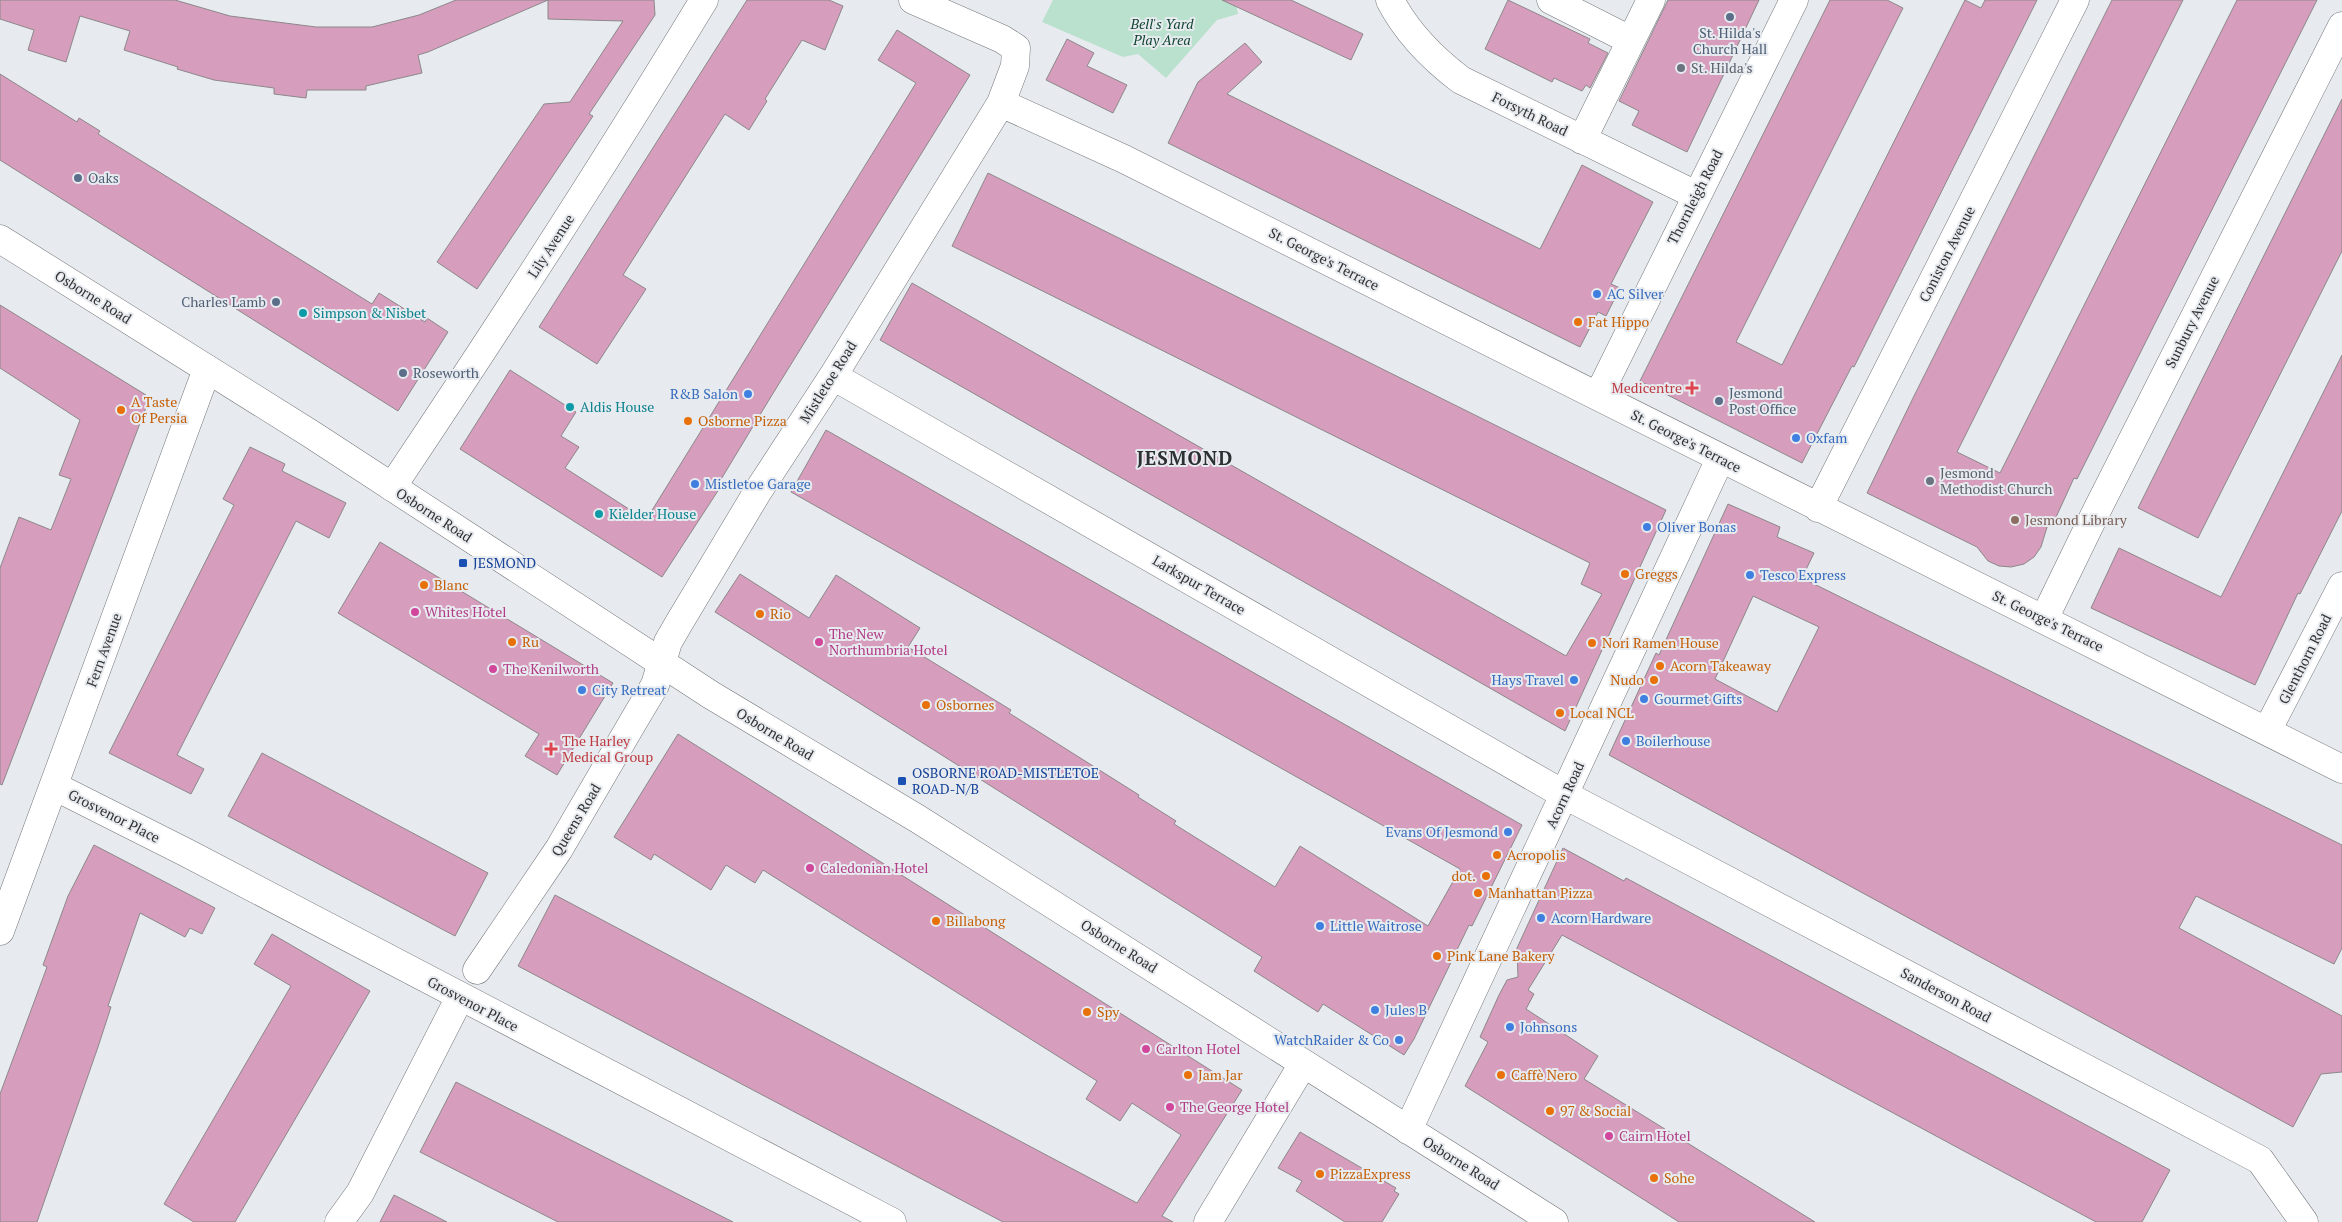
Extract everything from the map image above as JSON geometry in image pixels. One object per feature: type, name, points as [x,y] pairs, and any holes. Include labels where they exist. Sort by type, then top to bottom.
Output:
[{"type":"street","name":"Lily Avenue","points":[[392,488],[513,306],[629,124],[704,0]]},
{"type":"street","name":"Mistletoe Road","points":[[661,663],[668,642],[678,623],[758,491],[833,376],[1001,103],[1015,66],[1016,48],[1002,39],[913,0]]},
{"type":"street","name":"Forsyth Road","points":[[1390,0],[1418,41],[1438,63],[1461,80],[1696,195]]},
{"type":"street","points":[[1551,0],[1630,40]]},
{"type":"street","points":[[1582,140],[1651,0]]},
{"type":"street","name":"Thornleigh Road","points":[[1598,396],[1794,0]]},
{"type":"street","name":"Coniston Avenue","points":[[1818,508],[2075,0]]},
{"type":"street","name":"Sunbury Avenue","points":[[2044,619],[2097,510],[2342,26]]},
{"type":"street","name":"St. George's Terrace","points":[[1001,103],[1124,160],[2342,769]]},
{"type":"street","name":"Osborne Road","points":[[0,239],[207,369],[734,710],[918,819],[1554,1222]]},
{"type":"street","name":"Fern Avenue","points":[[0,931],[207,369]]},
{"type":"street","name":"Larkspur Terrace","points":[[833,376],[1565,795]]},
{"type":"street","name":"Acorn Road","points":[[1408,1130],[1720,459]]},
{"type":"street","name":"Glenthorn Road","points":[[2267,732],[2342,586]]},
{"type":"street","name":"Queens Road","points":[[477,970],[560,849],[655,685],[661,663]]},
{"type":"street","name":"Grosvenor Place","points":[[54,786],[187,853],[892,1222]]},
{"type":"street","name":"Sanderson Road","points":[[1565,795],[2260,1160],[2304,1222]]},
{"type":"street","points":[[339,1222],[364,1186],[460,997]]},
{"type":"street","points":[[1208,1222],[1303,1064]]},
{"type":"green space","name":"Bell's Yard Play Area","points":[[1053,0],[1235,0],[1238,14],[1217,20],[1166,78],[1138,54],[1123,57],[1042,22]]},
{"type":"building","points":[[0,0],[175,0],[230,16],[316,27],[372,27],[419,15],[456,0],[548,0],[418,55],[422,73],[366,86],[366,90],[307,90],[306,98],[274,94],[274,88],[214,80],[124,50],[130,31],[80,16],[66,62],[28,50],[34,30],[0,19]]},
{"type":"building","points":[[548,0],[654,0],[655,15],[589,114],[593,116],[477,289],[437,262],[544,104],[570,102],[623,21],[548,19]]},
{"type":"building","points":[[747,0],[829,0],[843,6],[825,50],[802,40],[765,99],[767,101],[749,130],[725,114],[623,275],[646,289],[597,364],[539,327]]},
{"type":"building","points":[[1222,0],[1291,0],[1363,34],[1351,60]]},
{"type":"building","points":[[1508,0],[1590,39],[1588,43],[1608,53],[1590,88],[1586,85],[1582,91],[1554,78],[1552,82],[1485,49]]},
{"type":"building","name":"St. Hilda's","points":[[1668,0],[1759,0],[1687,152],[1632,125],[1639,111],[1619,101]]},
{"type":"building","points":[[1830,0],[1887,0],[1903,8],[1736,342],[1782,365],[1965,0],[1981,8],[1985,0],[2037,0],[1854,367],[1852,366],[1802,463],[1640,381]]},
{"type":"building","points":[[2112,0],[2183,0],[1957,452],[2000,473],[2237,0],[2317,0],[2077,479],[2074,478],[2052,526],[2048,524],[2041,547],[2034,557],[2024,564],[2011,567],[1999,566],[1988,561],[1977,547],[1867,493]]},
{"type":"building","points":[[897,30],[970,75],[772,395],[720,481],[723,483],[662,577],[460,449],[510,370],[576,412],[561,436],[579,447],[565,468],[646,520],[916,83],[878,60]]},
{"type":"building","points":[[1067,39],[1094,53],[1087,66],[1127,85],[1113,113],[1046,80]]},
{"type":"building","points":[[1245,43],[1262,62],[1227,94],[1540,249],[1582,165],[1653,202],[1611,284],[1620,288],[1606,316],[1598,312],[1580,347],[1168,143],[1198,82]]},
{"type":"building","points":[[0,74],[77,122],[79,118],[100,131],[98,134],[372,304],[379,293],[425,322],[427,318],[448,332],[398,411],[0,160]]},
{"type":"building","points":[[2342,99],[2342,251],[2198,538],[2138,508]]},
{"type":"building","points":[[988,173],[1666,510],[1565,731],[880,340],[912,283],[1566,656],[1602,594],[1581,584],[1590,563],[952,246]]},
{"type":"building","points":[[0,305],[146,395],[147,405],[2,785],[0,784],[0,568],[19,517],[51,530],[71,479],[59,475],[80,420],[0,368]]},
{"type":"building","points":[[2342,355],[2342,511],[2300,594],[2298,593],[2255,685],[2091,608],[2119,548],[2221,597]]},
{"type":"building","points":[[826,430],[1522,825],[1472,926],[1469,925],[1414,1039],[1404,1055],[1323,1004],[1318,1012],[1254,971],[1262,957],[715,612],[740,574],[809,618],[836,575],[920,628],[908,647],[1011,710],[1009,713],[1139,795],[1138,797],[1176,821],[1174,824],[1275,887],[1300,846],[1428,926],[1460,869],[791,492]]},
{"type":"building","points":[[250,447],[285,464],[282,471],[346,503],[329,538],[296,521],[177,755],[204,769],[191,794],[109,753],[234,505],[223,499]]},
{"type":"building","points":[[1728,504],[1780,527],[1777,537],[1814,553],[1802,578],[2342,845],[2342,948],[2334,964],[2196,896],[2179,928],[2342,1016],[2342,1072],[2321,1074],[2293,1127],[1609,755],[1656,653],[1659,655]],"holes":[[[1753,596],[1819,627],[1777,712],[1715,679]]]},
{"type":"building","points":[[380,542],[613,683],[557,775],[525,756],[539,734],[338,613]]},
{"type":"building","points":[[678,734],[1242,1090],[1162,1216],[1173,1222],[1003,1222],[518,966],[555,895],[1137,1203],[1181,1135],[1132,1103],[1120,1121],[1086,1099],[1097,1081],[763,870],[755,883],[726,865],[711,890],[654,854],[651,860],[614,837]]},
{"type":"building","points":[[262,753],[488,873],[455,936],[228,816]]},
{"type":"building","points":[[94,845],[215,908],[202,934],[190,928],[185,937],[140,913],[108,1006],[111,1007],[98,1047],[37,1222],[0,1222],[0,1094],[47,967],[43,965],[68,896]]},
{"type":"building","points":[[1563,848],[1624,881],[1626,878],[2170,1170],[2142,1222],[2096,1222],[1562,935],[1528,990],[1534,994],[1526,1009],[1598,1056],[1584,1079],[1815,1222],[1679,1222],[1465,1086],[1488,1042],[1480,1037],[1499,995],[1507,980],[1518,977],[1517,948]]},
{"type":"building","points":[[272,934],[370,991],[235,1222],[194,1222],[164,1204],[291,986],[254,964]]},
{"type":"building","points":[[456,1082],[733,1222],[558,1222],[420,1152]]},
{"type":"building","points":[[1300,1132],[1396,1188],[1394,1191],[1399,1194],[1382,1222],[1345,1222],[1296,1191],[1302,1181],[1278,1168]]},
{"type":"building","points":[[394,1195],[447,1222],[380,1222]]},
{"type":"place","name":"St. Hilda's Church Hall","points":[[1730,17]]},
{"type":"place","name":"St. Hilda's","points":[[1681,68]]},
{"type":"place","name":"Oaks","points":[[78,178]]},
{"type":"place","name":"AC Silver","points":[[1597,294]]},
{"type":"place","name":"Charles Lamb","points":[[276,302]]},
{"type":"place","name":"Simpson & Nisbet","points":[[303,313]]},
{"type":"place","name":"Fat Hippo","points":[[1578,322]]},
{"type":"place","name":"Roseworth","points":[[403,373]]},
{"type":"place","name":"Medicentre","points":[[1692,388]]},
{"type":"place","name":"R&B Salon","points":[[748,394]]},
{"type":"place","name":"Jesmond Post Office","points":[[1719,401]]},
{"type":"place","name":"Aldis House","points":[[570,407]]},
{"type":"place","name":"A Taste Of Persia","points":[[121,410]]},
{"type":"place","name":"Osborne Pizza","points":[[688,421]]},
{"type":"place","name":"Oxfam","points":[[1796,438]]},
{"type":"place","name":"Jesmond Methodist Church","points":[[1930,481]]},
{"type":"place","name":"Mistletoe Garage","points":[[695,484]]},
{"type":"place","name":"Kielder House","points":[[599,514]]},
{"type":"place","name":"Jesmond Library","points":[[2015,520]]},
{"type":"place","name":"Oliver Bonas","points":[[1647,527]]},
{"type":"place","name":"JESMOND","points":[[463,563]]},
{"type":"place","name":"Greggs","points":[[1625,574]]},
{"type":"place","name":"Tesco Express","points":[[1750,575]]},
{"type":"place","name":"Blanc","points":[[424,585]]},
{"type":"place","name":"Whites Hotel","points":[[415,612]]},
{"type":"place","name":"Rio","points":[[760,614]]},
{"type":"place","name":"Ru","points":[[512,642]]},
{"type":"place","name":"The New Northumbria Hotel","points":[[819,642]]},
{"type":"place","name":"Nori Ramen House","points":[[1592,643]]},
{"type":"place","name":"Acorn Takeaway","points":[[1660,666]]},
{"type":"place","name":"The Kenilworth","points":[[493,669]]},
{"type":"place","name":"Hays Travel","points":[[1574,680]]},
{"type":"place","name":"Nudo","points":[[1654,680]]},
{"type":"place","name":"City Retreat","points":[[582,690]]},
{"type":"place","name":"Gourmet Gifts","points":[[1644,699]]},
{"type":"place","name":"Osbornes","points":[[926,705]]},
{"type":"place","name":"Local NCL","points":[[1560,713]]},
{"type":"place","name":"Boilerhouse","points":[[1626,741]]},
{"type":"place","name":"The Harley Medical Group","points":[[551,749]]},
{"type":"place","name":"OSBORNE ROAD-MISTLETOE ROAD-N/B","points":[[902,781]]},
{"type":"place","name":"Evans Of Jesmond","points":[[1508,832]]},
{"type":"place","name":"Acropolis","points":[[1497,855]]},
{"type":"place","name":"Caledonian Hotel","points":[[810,868]]},
{"type":"place","name":"dot.","points":[[1486,876]]},
{"type":"place","name":"Manhattan Pizza","points":[[1478,893]]},
{"type":"place","name":"Acorn Hardware","points":[[1541,918]]},
{"type":"place","name":"Billabong","points":[[936,921]]},
{"type":"place","name":"Little Waitrose","points":[[1320,926]]},
{"type":"place","name":"Pink Lane Bakery","points":[[1437,956]]},
{"type":"place","name":"Jules B","points":[[1375,1010]]},
{"type":"place","name":"Spy","points":[[1087,1012]]},
{"type":"place","name":"Johnsons","points":[[1510,1027]]},
{"type":"place","name":"WatchRaider & Co","points":[[1399,1040]]},
{"type":"place","name":"Carlton Hotel","points":[[1146,1049]]},
{"type":"place","name":"Jam Jar","points":[[1188,1075]]},
{"type":"place","name":"Caffè Nero","points":[[1501,1075]]},
{"type":"place","name":"The George Hotel","points":[[1170,1107]]},
{"type":"place","name":"97 & Social","points":[[1550,1111]]},
{"type":"place","name":"Cairn Hotel","points":[[1609,1136]]},
{"type":"place","name":"PizzaExpress","points":[[1320,1174]]},
{"type":"place","name":"Sohe","points":[[1654,1178]]},
{"type":"district","name":"JESMOND","points":[[1185,458]]}]
